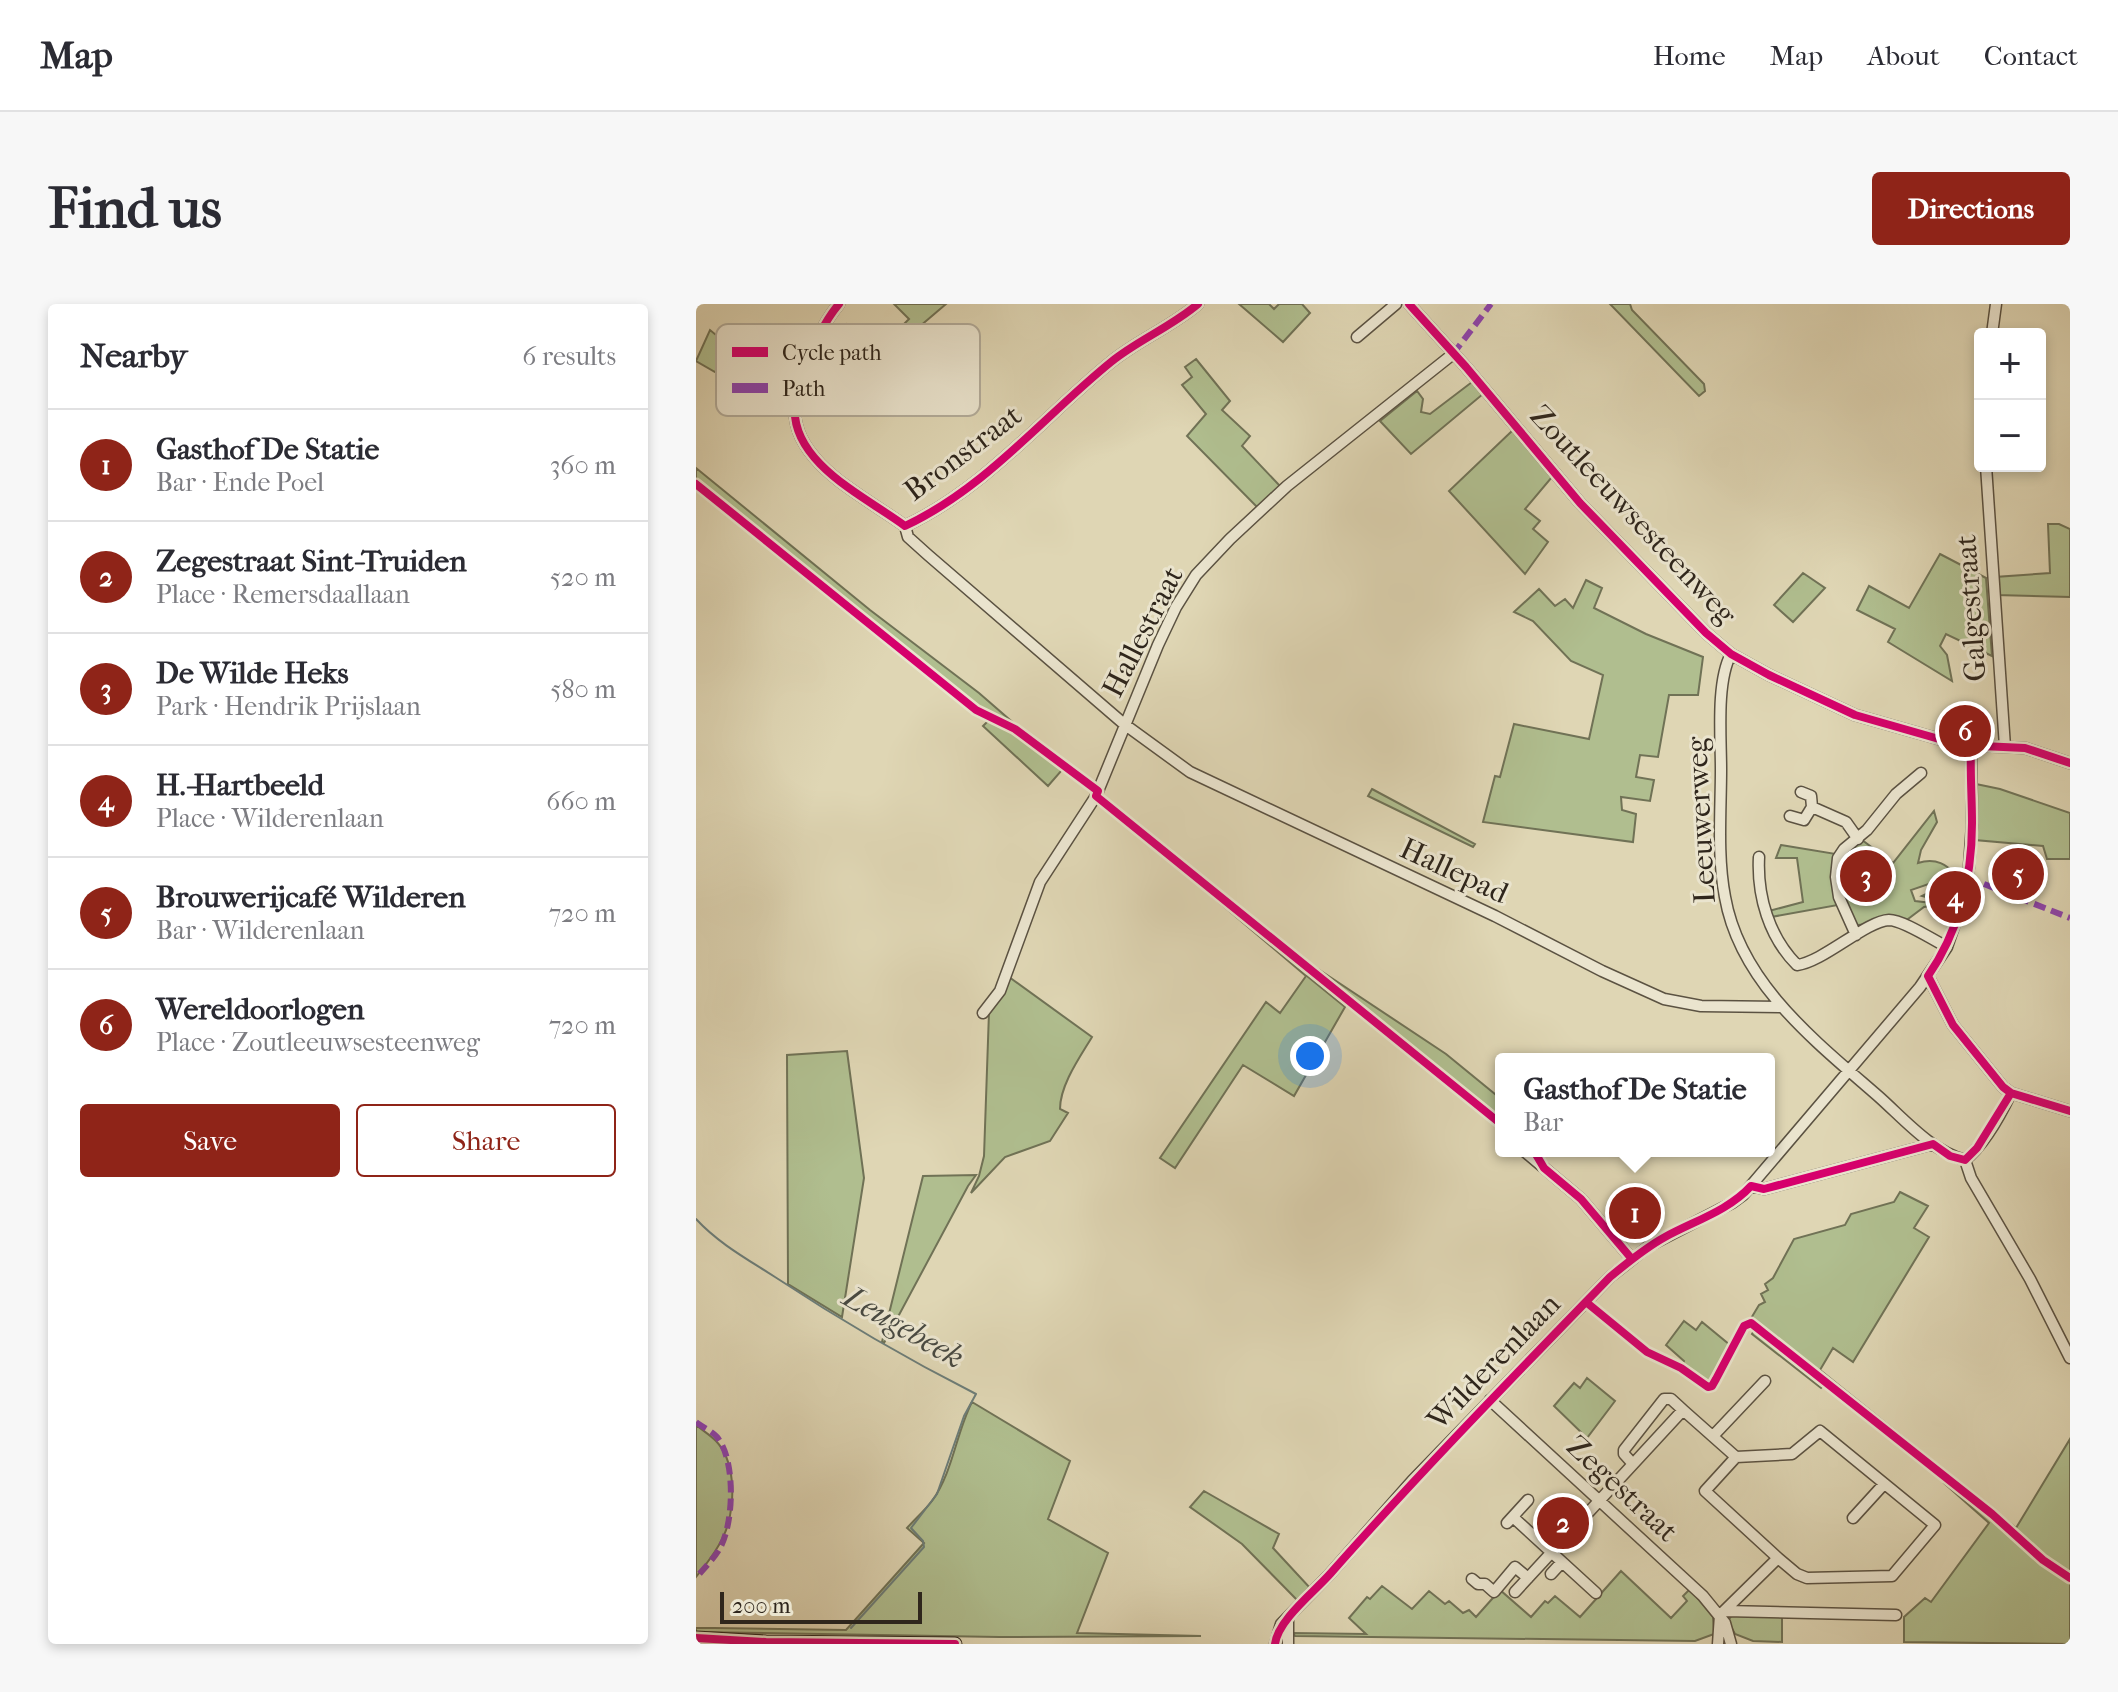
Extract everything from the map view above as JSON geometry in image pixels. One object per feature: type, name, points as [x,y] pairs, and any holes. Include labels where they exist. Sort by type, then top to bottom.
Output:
[{"type":"main road","points":[[696,1638],[955,1644]]},
{"type":"main road","points":[[741,1644],[766,1642]]},
{"type":"street","name":"Bronstraat","points":[[827,324],[839,304]]},
{"type":"street","name":"Bronstraat","points":[[905,526],[975,481],[1017,448],[1110,363],[1198,304]]},
{"type":"street","points":[[1357,337],[1396,304]]},
{"type":"street","name":"Zoutleeuwsesteenweg","points":[[1409,304],[1580,503],[1706,633],[1731,654],[1855,715],[1971,748],[2005,747],[2036,751],[2070,763]]},
{"type":"street","points":[[1993,328],[1996,304]]},
{"type":"street","name":"Hallestraat","points":[[983,1013],[1000,991],[1040,882],[1096,796],[1124,724],[1186,590],[1211,558],[1287,486],[1453,354]]},
{"type":"street","name":"Bronstraat","points":[[796,416],[799,431],[811,453],[834,476],[905,526],[908,537],[1124,724]]},
{"type":"street","name":"Galgestraat","points":[[1986,472],[2005,747]]},
{"type":"street","name":"Leeuwerweg","points":[[1731,654],[1726,667],[1721,713],[1725,898],[1743,949],[1782,1007],[1848,1070],[1933,1144],[1950,1156],[1965,1160]]},
{"type":"street","name":"Hallepad","points":[[1124,724],[1190,772],[1495,916],[1641,989],[1690,1005],[1782,1007]]},
{"type":"street","name":"Wilderenlaan","points":[[1275,1644],[1281,1624],[1412,1481],[1610,1277],[1631,1258],[1666,1236],[1732,1203],[1751,1186],[1928,976],[1947,947],[1962,903],[1969,867],[1971,748]]},
{"type":"street","points":[[1856,935],[1839,897],[1835,870],[1841,853],[1858,839],[1896,794],[1921,773]]},
{"type":"street","points":[[1790,816],[1804,820],[1812,807],[1811,796],[1801,792]]},
{"type":"street","points":[[1812,807],[1846,822],[1858,839]]},
{"type":"street","points":[[1759,857],[1758,878],[1762,901],[1777,938],[1797,965],[1885,920],[1947,947]]},
{"type":"street","points":[[1928,976],[1953,1025],[1986,1068],[2011,1093],[2070,1111]]},
{"type":"street","points":[[2011,1093],[1977,1148],[1965,1160],[1971,1178],[2030,1279],[2070,1358]]},
{"type":"street","points":[[1751,1186],[1764,1189],[1933,1144]]},
{"type":"street","points":[[1531,1157],[1581,1199],[1631,1258]]},
{"type":"street","points":[[1713,1436],[1765,1381]]},
{"type":"street","points":[[1633,1464],[1624,1450],[1664,1399],[1671,1399],[1736,1457]]},
{"type":"street","name":"Zegestraat","points":[[1490,1400],[1723,1613],[1731,1644]]},
{"type":"street","points":[[1515,1592],[1683,1410]]},
{"type":"street","points":[[1820,1431],[1884,1484],[1935,1525],[1892,1576],[1807,1578],[1797,1574],[1705,1491],[1736,1457],[1792,1454],[1820,1431]]},
{"type":"street","points":[[1853,1518],[1884,1484]]},
{"type":"street","points":[[1528,1500],[1510,1521],[1552,1552],[1596,1593]]},
{"type":"street","points":[[1718,1644],[1723,1613],[1778,1558]]},
{"type":"street","points":[[1551,1574],[1562,1562]]},
{"type":"street","points":[[1472,1579],[1494,1592],[1515,1567],[1528,1578]]},
{"type":"street","points":[[1723,1613],[1896,1615]]},
{"type":"street","points":[[1288,1619],[1288,1644]]},
{"type":"green space","points":[[894,304],[946,304],[923,324],[904,324],[909,319]]},
{"type":"green space","points":[[1239,304],[1269,304],[1274,309],[1279,304],[1302,304],[1310,313],[1283,342]]},
{"type":"green space","points":[[1610,304],[1630,304],[1632,310],[1704,384],[1705,391],[1699,396]]},
{"type":"green space","points":[[710,330],[716,335],[715,372],[696,361]]},
{"type":"green space","points":[[1196,359],[1230,401],[1222,410],[1250,436],[1242,446],[1280,486],[1259,509],[1187,436],[1206,414],[1182,385],[1192,377],[1185,367]]},
{"type":"green space","points":[[1472,382],[1483,394],[1411,454],[1380,421],[1417,391],[1423,399],[1421,412],[1430,414]]},
{"type":"green space","points":[[1513,430],[1552,477],[1525,509],[1540,521],[1533,529],[1548,542],[1525,574],[1449,491]]},
{"type":"green space","points":[[696,468],[1025,733],[969,702],[696,482]]},
{"type":"green space","points":[[2048,524],[2059,524],[2070,529],[2070,597],[1996,595],[1995,577],[2050,573]]},
{"type":"green space","points":[[1940,554],[1986,578],[1992,656],[1946,634],[1940,646],[1947,655],[1952,681],[1888,642],[1895,629],[1857,610],[1869,586],[1909,608]]},
{"type":"green space","points":[[1803,573],[1825,588],[1793,622],[1774,605]]},
{"type":"green space","points":[[1586,580],[1602,588],[1594,608],[1703,657],[1698,695],[1669,695],[1658,757],[1640,755],[1636,777],[1654,780],[1650,801],[1621,797],[1622,810],[1636,814],[1633,842],[1483,822],[1495,776],[1500,777],[1514,724],[1589,739],[1603,675],[1571,661],[1533,621],[1514,612],[1539,589],[1555,606],[1565,599],[1573,608]]},
{"type":"green space","points":[[990,719],[1019,736],[1062,770],[1048,786],[983,726]]},
{"type":"green space","points":[[1976,784],[2070,813],[2070,859],[2047,859],[2043,846],[1975,840]]},
{"type":"green space","points":[[1372,789],[1475,844],[1473,847],[1368,796]]},
{"type":"green space","points":[[1098,800],[1310,971],[1307,976],[1345,1007],[1294,1096],[1243,1065],[1175,1168],[1160,1158],[1266,1002],[1280,1013],[1306,976]]},
{"type":"green space","points":[[1934,811],[1937,822],[1921,850],[1918,863],[1941,863],[1960,877],[1949,903],[1922,896],[1951,882],[1949,877],[1911,890],[1915,901],[1941,904],[1924,907],[1904,922],[1857,925],[1839,879],[1841,860],[1846,852],[1862,840],[1893,863]]},
{"type":"green space","points":[[1781,845],[1836,854],[1838,905],[1771,917],[1769,911],[1803,902],[1797,858],[1776,858]]},
{"type":"green space","points":[[1308,965],[1446,1054],[1495,1094],[1495,1116]]},
{"type":"green space","points":[[1009,977],[1092,1037],[1067,1081],[1060,1109],[1068,1113],[1050,1141],[1005,1157],[971,1193],[984,1156],[989,1012]]},
{"type":"green space","points":[[847,1051],[864,1178],[842,1317],[788,1284],[787,1055]]},
{"type":"green space","points":[[976,1175],[884,1343],[882,1342],[923,1176]]},
{"type":"green space","points":[[1900,1192],[1928,1206],[1914,1228],[1929,1237],[1853,1362],[1833,1348],[1820,1370],[2016,1528],[2070,1439],[2070,1644],[1904,1642],[1904,1617],[1925,1598],[1931,1602],[1989,1523],[1944,1483],[1948,1477],[1878,1422],[1874,1426],[1824,1385],[1821,1388],[1752,1334],[1755,1329],[1747,1325],[1759,1305],[1765,1302],[1761,1294],[1768,1290],[1765,1284],[1773,1278],[1794,1239],[1845,1225],[1851,1214],[1894,1202]]},
{"type":"green space","points":[[1684,1321],[1696,1330],[1702,1322],[1730,1345],[1709,1383],[1697,1379],[1682,1366],[1684,1361],[1666,1345]]},
{"type":"green space","points":[[1587,1378],[1615,1401],[1587,1438],[1554,1406],[1574,1383],[1580,1388]]},
{"type":"green space","points":[[972,1402],[1070,1461],[1048,1519],[1108,1553],[1077,1633],[1201,1636],[999,1637],[696,1632],[696,1628],[846,1630],[924,1543],[907,1528],[939,1490]]},
{"type":"green space","points":[[696,1425],[722,1449],[730,1469],[732,1492],[726,1531],[696,1577]]},
{"type":"green space","points":[[1204,1491],[1279,1534],[1273,1548],[1311,1589],[1299,1602],[1242,1544],[1190,1507]]},
{"type":"green space","points":[[1621,1571],[1671,1618],[1687,1601],[1683,1596],[1690,1589],[1713,1617],[1714,1634],[1695,1641],[1295,1636],[1293,1633],[1366,1634],[1349,1618],[1367,1597],[1370,1599],[1382,1586],[1412,1609],[1429,1591],[1445,1604],[1449,1601],[1463,1613],[1469,1610],[1476,1617],[1500,1590],[1531,1617],[1545,1601],[1548,1603],[1555,1596],[1580,1617]]},
{"type":"green space","points":[[1732,1615],[1782,1617],[1782,1642],[1753,1641],[1735,1634],[1728,1621]]},
{"type":"waterway","name":"Leugebeek","points":[[696,1219],[733,1250],[824,1308],[976,1394],[964,1416],[937,1494],[911,1528],[923,1541],[924,1547],[851,1628]]},
{"type":"marked path","points":[[1453,354],[1491,304]]},
{"type":"marked path","points":[[1984,884],[2070,918]]},
{"type":"marked path","points":[[696,1422],[715,1435],[723,1447],[731,1492],[725,1537],[718,1552],[696,1578]]},
{"type":"cycle path","points":[[825,324],[839,304]]},
{"type":"cycle path","points":[[796,416],[804,443],[817,460],[851,490],[905,526],[962,492],[1111,362],[1198,304]]},
{"type":"cycle path","points":[[1409,304],[1580,503],[1706,633],[1731,654],[1855,715],[1960,745],[2025,748],[2070,763]]},
{"type":"cycle path","points":[[696,484],[976,710],[1015,729],[1098,791],[1096,796],[1495,1119]]},
{"type":"cycle path","points":[[1971,748],[1972,823],[1966,883],[1956,922],[1928,976],[1953,1025],[2003,1087],[2011,1093],[2070,1111]]},
{"type":"cycle path","points":[[1275,1644],[1289,1616],[1398,1498],[1610,1277],[1637,1256],[1665,1237],[1721,1209],[1751,1186],[1764,1189],[1933,1144],[1950,1156],[1965,1160],[1977,1148],[2011,1093]]},
{"type":"cycle path","points":[[1538,1157],[1544,1168],[1581,1199],[1631,1258]]},
{"type":"cycle path","points":[[1586,1302],[1647,1352],[1681,1368],[1708,1387],[1712,1386],[1744,1326],[1751,1323],[1992,1514],[2043,1560],[2070,1578]]},
{"type":"cycle path","points":[[696,1638],[955,1644]]},
{"type":"place","name":"Wereldoorlogen","points":[[1965,731]]},
{"type":"place","name":"Brouwerijcafé Wilderen","points":[[2018,874]]},
{"type":"place","name":"De Wilde Heks","points":[[1866,876]]},
{"type":"place","name":"H.-Hartbeeld","points":[[1955,897]]},
{"type":"place","name":"Gasthof De Statie","points":[[1635,1213]]},
{"type":"place","name":"Zegestraat Sint-Truiden","points":[[1563,1523]]}]
